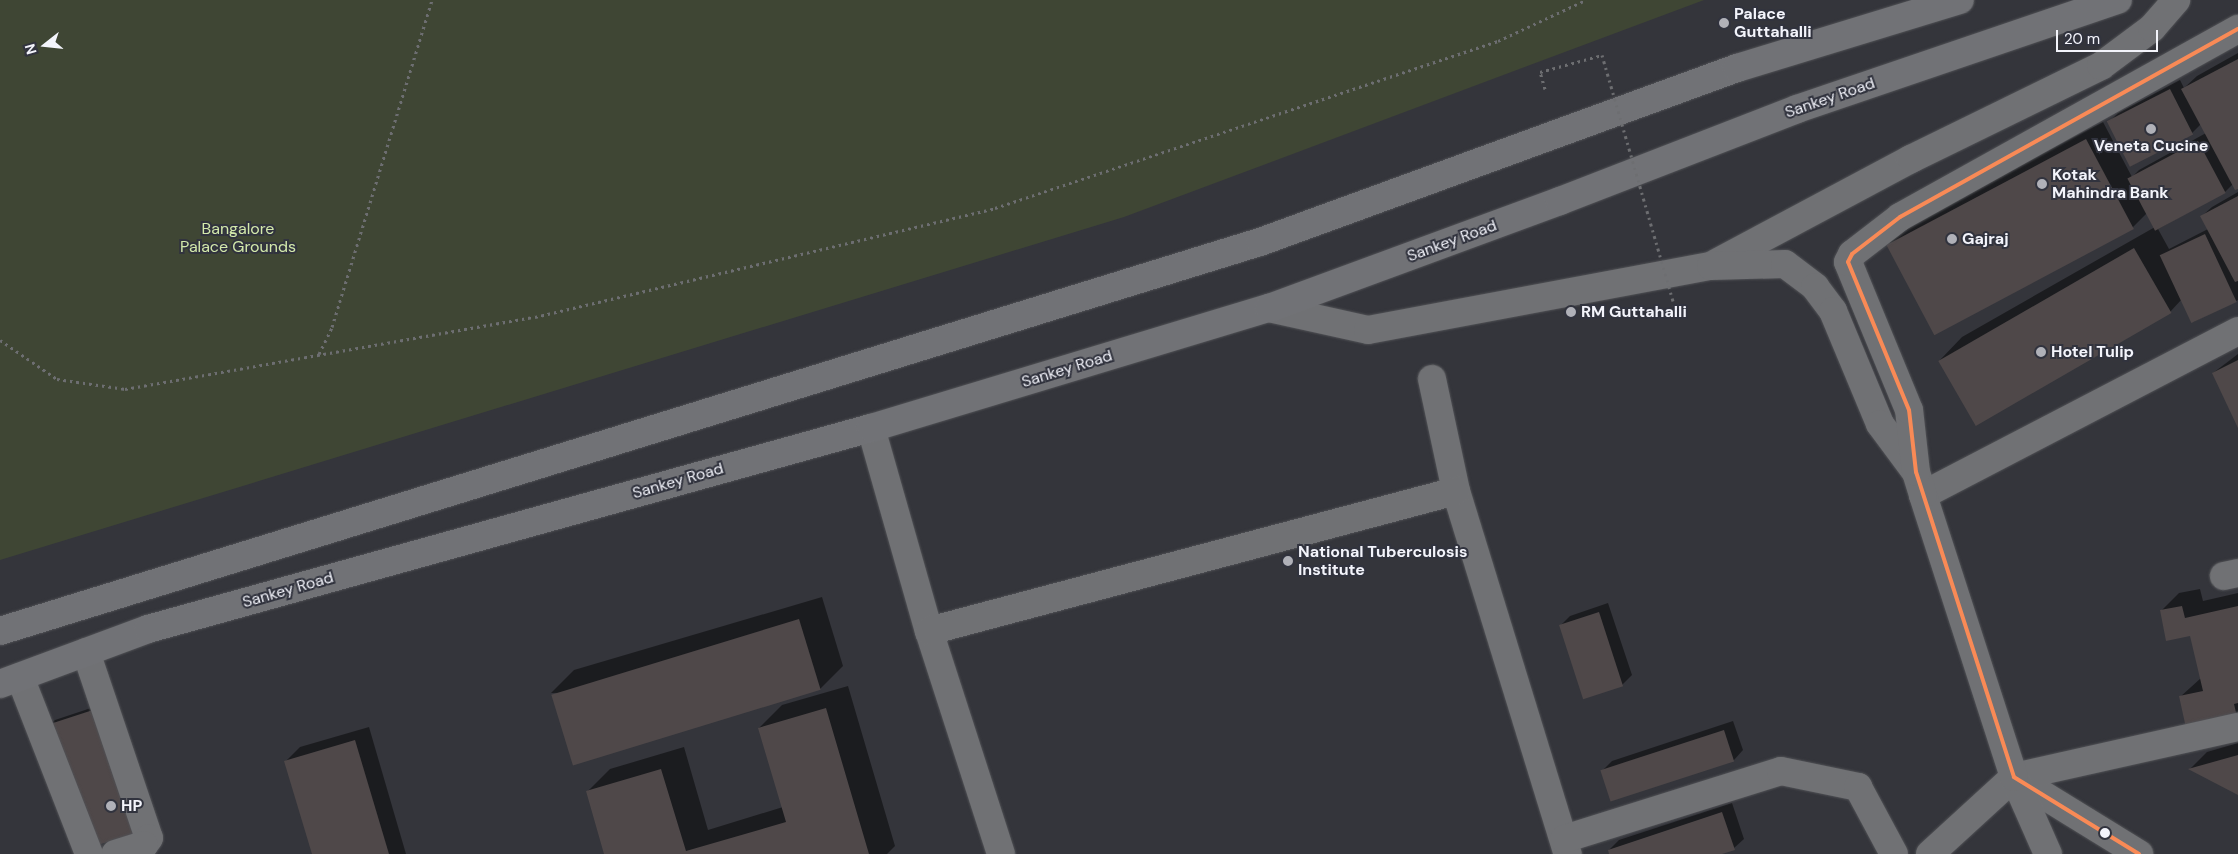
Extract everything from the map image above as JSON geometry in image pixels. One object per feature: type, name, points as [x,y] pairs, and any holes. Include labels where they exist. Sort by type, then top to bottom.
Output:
[{"type":"main road","points":[[10,629],[1260,242],[1737,68],[1960,0]]},
{"type":"main road","name":"Sankey Road","points":[[10,681],[158,627],[871,428],[1269,308],[1560,201],[1797,109],[2118,0]]},
{"type":"street","points":[[1711,266],[1911,159],[2101,66],[2152,28],[2176,0]]},
{"type":"street","points":[[2048,854],[2014,777],[1919,484],[1909,410],[1852,276],[1848,262],[1852,254],[1900,217],[2236,34]]},
{"type":"street","points":[[1269,308],[1368,330],[1711,266],[1785,264],[1815,287],[1833,311],[1880,424],[1919,484]]},
{"type":"street","points":[[1919,484],[2238,331]]},
{"type":"street","points":[[1432,380],[1456,491],[1566,846],[1781,771],[1858,787],[1894,854]]},
{"type":"street","points":[[871,428],[929,631],[1001,854]]},
{"type":"street","points":[[929,631],[1456,491]]},
{"type":"street","points":[[86,652],[149,838],[144,845],[115,854]]},
{"type":"street","points":[[10,681],[89,854]]},
{"type":"street","points":[[1930,854],[2014,777],[2238,727]]},
{"type":"street","points":[[2014,777],[2139,854]]},
{"type":"path","points":[[319,354],[332,327],[432,0]]},
{"type":"path","points":[[0,340],[57,379],[125,389],[535,317],[995,208],[1498,41],[1586,0]]},
{"type":"path","points":[[1545,90],[1540,72],[1602,55],[1675,308]]},
{"type":"green space","name":"Bangalore Palace Grounds","points":[[0,0],[1704,0],[1124,217],[0,560]]},
{"type":"building","points":[[2238,59],[2238,189],[2235,190],[2181,89]]},
{"type":"building","points":[[2170,89],[2193,134],[2130,167],[2107,121]]},
{"type":"building","points":[[2086,139],[2134,229],[1934,335],[1886,245]]},
{"type":"building","points":[[2198,141],[2226,193],[2155,231],[2127,179]]},
{"type":"building","points":[[2238,196],[2238,281],[2235,282],[2200,216]]},
{"type":"building","points":[[2205,234],[2237,302],[2191,323],[2160,255]]},
{"type":"building","points":[[2134,248],[2172,313],[1976,426],[1938,361]]},
{"type":"building","points":[[2238,360],[2238,428],[2212,373]]},
{"type":"building","points":[[2182,606],[2185,618],[2238,606],[2238,703],[2234,704],[2238,721],[2186,728],[2179,696],[2203,691],[2190,636],[2166,641],[2160,610]]},
{"type":"building","points":[[1599,612],[1623,686],[1583,699],[1559,625]]},
{"type":"building","points":[[799,619],[821,690],[573,765],[551,695]]},
{"type":"building","points":[[826,708],[869,854],[604,854],[586,791],[661,769],[686,851],[786,822],[758,728]]},
{"type":"building","points":[[96,709],[136,833],[89,848],[48,724]]},
{"type":"building","points":[[1724,730],[1734,761],[1611,802],[1600,770]]},
{"type":"building","points":[[355,740],[389,854],[312,854],[284,761]]},
{"type":"building","points":[[2238,755],[2238,795],[2188,769]]},
{"type":"building","points":[[1722,812],[1735,850],[1722,854],[1609,854],[1608,850]]},
{"type":"transit line","points":[[2139,854],[2014,777],[1916,472],[1909,410],[1848,262],[1852,254],[1900,217],[2238,29]]},
{"type":"place","name":"Palace Guttahalli","points":[[1724,23]]},
{"type":"place","name":"Veneta Cucine","points":[[2151,129]]},
{"type":"place","name":"Kotak Mahindra Bank","points":[[2042,184]]},
{"type":"place","name":"Gajraj","points":[[1952,239]]},
{"type":"place","name":"RM Guttahalli","points":[[1571,312]]},
{"type":"place","name":"Hotel Tulip","points":[[2041,352]]},
{"type":"place","name":"National Tuberculosis Institute","points":[[1288,561]]},
{"type":"place","name":"HP","points":[[111,806]]}]
